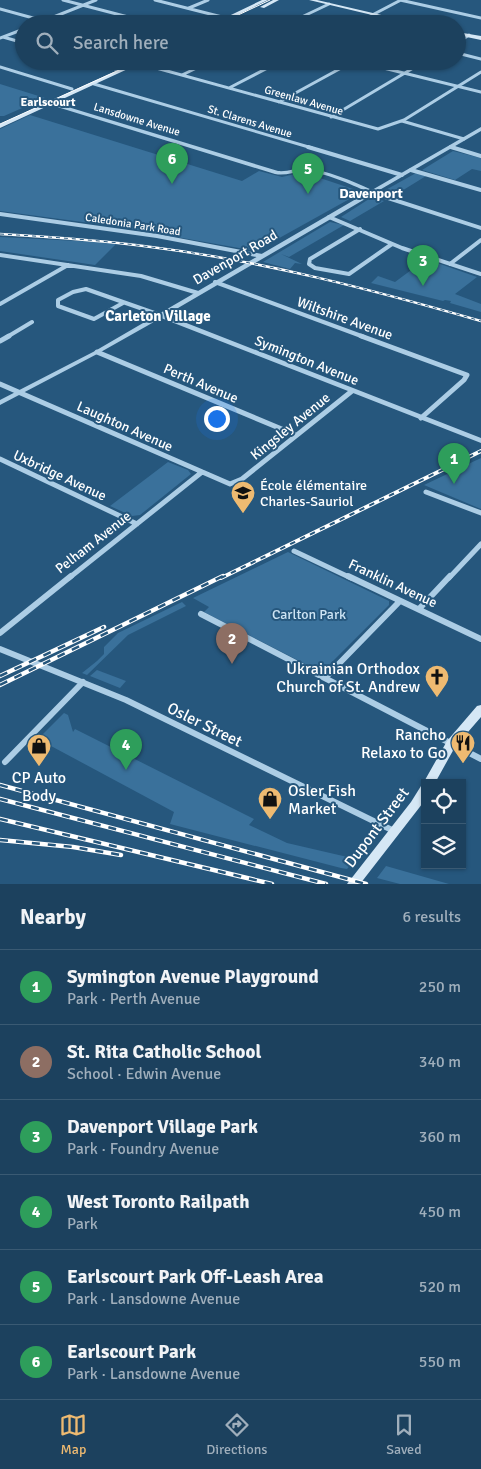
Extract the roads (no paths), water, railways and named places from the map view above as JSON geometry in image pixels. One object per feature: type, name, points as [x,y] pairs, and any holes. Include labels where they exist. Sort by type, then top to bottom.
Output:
[{"type":"main road","points":[[237,15],[266,0]]},
{"type":"main road","points":[[241,15],[277,0]]},
{"type":"main road","points":[[311,0],[378,15]]},
{"type":"main road","points":[[466,35],[481,38]]},
{"type":"main road","points":[[0,121],[114,70]]},
{"type":"main road","points":[[0,126],[122,70]]},
{"type":"main road","name":"Dupont Street","points":[[430,779],[451,744],[481,709]]},
{"type":"main road","name":"Dupont Street","points":[[353,884],[395,832],[421,795]]},
{"type":"street","points":[[63,0],[121,15]]},
{"type":"street","points":[[59,15],[96,0]]},
{"type":"street","points":[[155,0],[209,15]]},
{"type":"street","points":[[189,8],[208,0]]},
{"type":"street","points":[[374,14],[400,0],[481,18]]},
{"type":"street","points":[[306,15],[329,4]]},
{"type":"street","points":[[0,9],[22,15]]},
{"type":"street","points":[[1,37],[15,32]]},
{"type":"street","points":[[466,38],[470,36]]},
{"type":"street","points":[[1,37],[15,41]]},
{"type":"street","points":[[466,55],[481,59]]},
{"type":"street","points":[[0,67],[72,89]]},
{"type":"street","name":"Greenlaw Avenue","points":[[165,70],[375,129],[402,121],[481,72]]},
{"type":"street","points":[[182,75],[192,70]]},
{"type":"street","points":[[229,88],[264,70]]},
{"type":"street","points":[[279,102],[338,70]]},
{"type":"street","points":[[389,70],[481,92]]},
{"type":"street","points":[[331,116],[411,70]]},
{"type":"street","name":"St. Clarens Avenue","points":[[94,84],[402,175]]},
{"type":"street","name":"Lansdowne Avenue","points":[[43,101],[277,173],[308,171],[360,186],[377,195],[481,228]]},
{"type":"street","points":[[402,121],[464,139]]},
{"type":"street","name":"Davenport Road","points":[[0,403],[97,352],[481,129]]},
{"type":"street","points":[[450,147],[481,156]]},
{"type":"street","points":[[411,170],[481,190]]},
{"type":"street","name":"Caledonia Park Road","points":[[0,214],[157,236],[262,256]]},
{"type":"street","points":[[329,217],[392,244],[481,274]]},
{"type":"street","points":[[360,229],[310,260],[309,264],[314,268],[350,274],[392,244]]},
{"type":"street","points":[[450,264],[481,240]]},
{"type":"street","points":[[0,255],[141,276],[198,293]]},
{"type":"street","points":[[0,304],[69,265]]},
{"type":"street","name":"Wiltshire Avenue","points":[[215,282],[467,375],[464,380],[422,418]]},
{"type":"street","name":"Symington Avenue","points":[[123,302],[94,319],[58,306],[56,303],[73,292],[86,289],[123,302],[160,315],[481,441]]},
{"type":"street","points":[[0,341],[32,322]]},
{"type":"street","name":"Perth Avenue","points":[[97,352],[296,435]]},
{"type":"street","name":"Laughton Avenue","points":[[0,384],[226,483],[233,483],[242,479]]},
{"type":"street","name":"Kingsley Avenue","points":[[242,479],[352,391]]},
{"type":"street","name":"Uxbridge Avenue","points":[[0,459],[136,524]]},
{"type":"street","name":"Pelham Avenue","points":[[0,632],[202,472]]},
{"type":"street","points":[[426,492],[481,513]]},
{"type":"street","points":[[419,609],[481,544]]},
{"type":"street","name":"Franklin Avenue","points":[[294,551],[481,639]]},
{"type":"street","points":[[325,678],[400,601]]},
{"type":"street","points":[[201,614],[481,760]]},
{"type":"street","name":"Osler Street","points":[[0,649],[126,700],[395,832]]},
{"type":"street","points":[[4,762],[83,682]]},
{"type":"tram line","points":[[238,15],[270,0]]},
{"type":"tram line","points":[[0,124],[119,70]]},
{"type":"railway","points":[[0,234],[113,242],[235,260],[400,298],[481,321]]},
{"type":"railway","points":[[221,578],[481,451]]},
{"type":"railway","points":[[0,685],[223,576]]},
{"type":"railway","points":[[0,676],[104,627]]},
{"type":"railway","points":[[0,785],[366,884]]},
{"type":"railway","points":[[0,799],[326,884]]},
{"type":"railway","points":[[0,819],[272,884]]},
{"type":"railway","points":[[0,840],[73,847],[121,855]]},
{"type":"place","name":"Earlscourt Park","points":[[172,184]]},
{"type":"place","name":"Earlscourt Park Off-Leash Area","points":[[308,194]]},
{"type":"place","name":"Davenport Village Park","points":[[423,286]]},
{"type":"place","name":"Symington Avenue Playground","points":[[454,484]]},
{"type":"place","name":"École élémentaire Charles-Sauriol","points":[[243,514]]},
{"type":"place","name":"St. Rita Catholic School","points":[[232,664]]},
{"type":"place","name":"Ukrainian Orthodox Church of St. Andrew","points":[[437,698]]},
{"type":"place","name":"Rancho Relaxo to Go","points":[[463,764]]},
{"type":"place","name":"CP Auto Body","points":[[39,767]]},
{"type":"place","name":"West Toronto Railpath","points":[[126,770]]},
{"type":"place","name":"Osler Fish Market","points":[[270,820]]},
{"type":"district","name":"Earlscourt","points":[[48,102]]},
{"type":"district","name":"Davenport","points":[[371,193]]},
{"type":"district","name":"Carleton Village","points":[[158,316]]},
{"type":"park label","name":"Carlton Park","points":[[309,614]]}]
